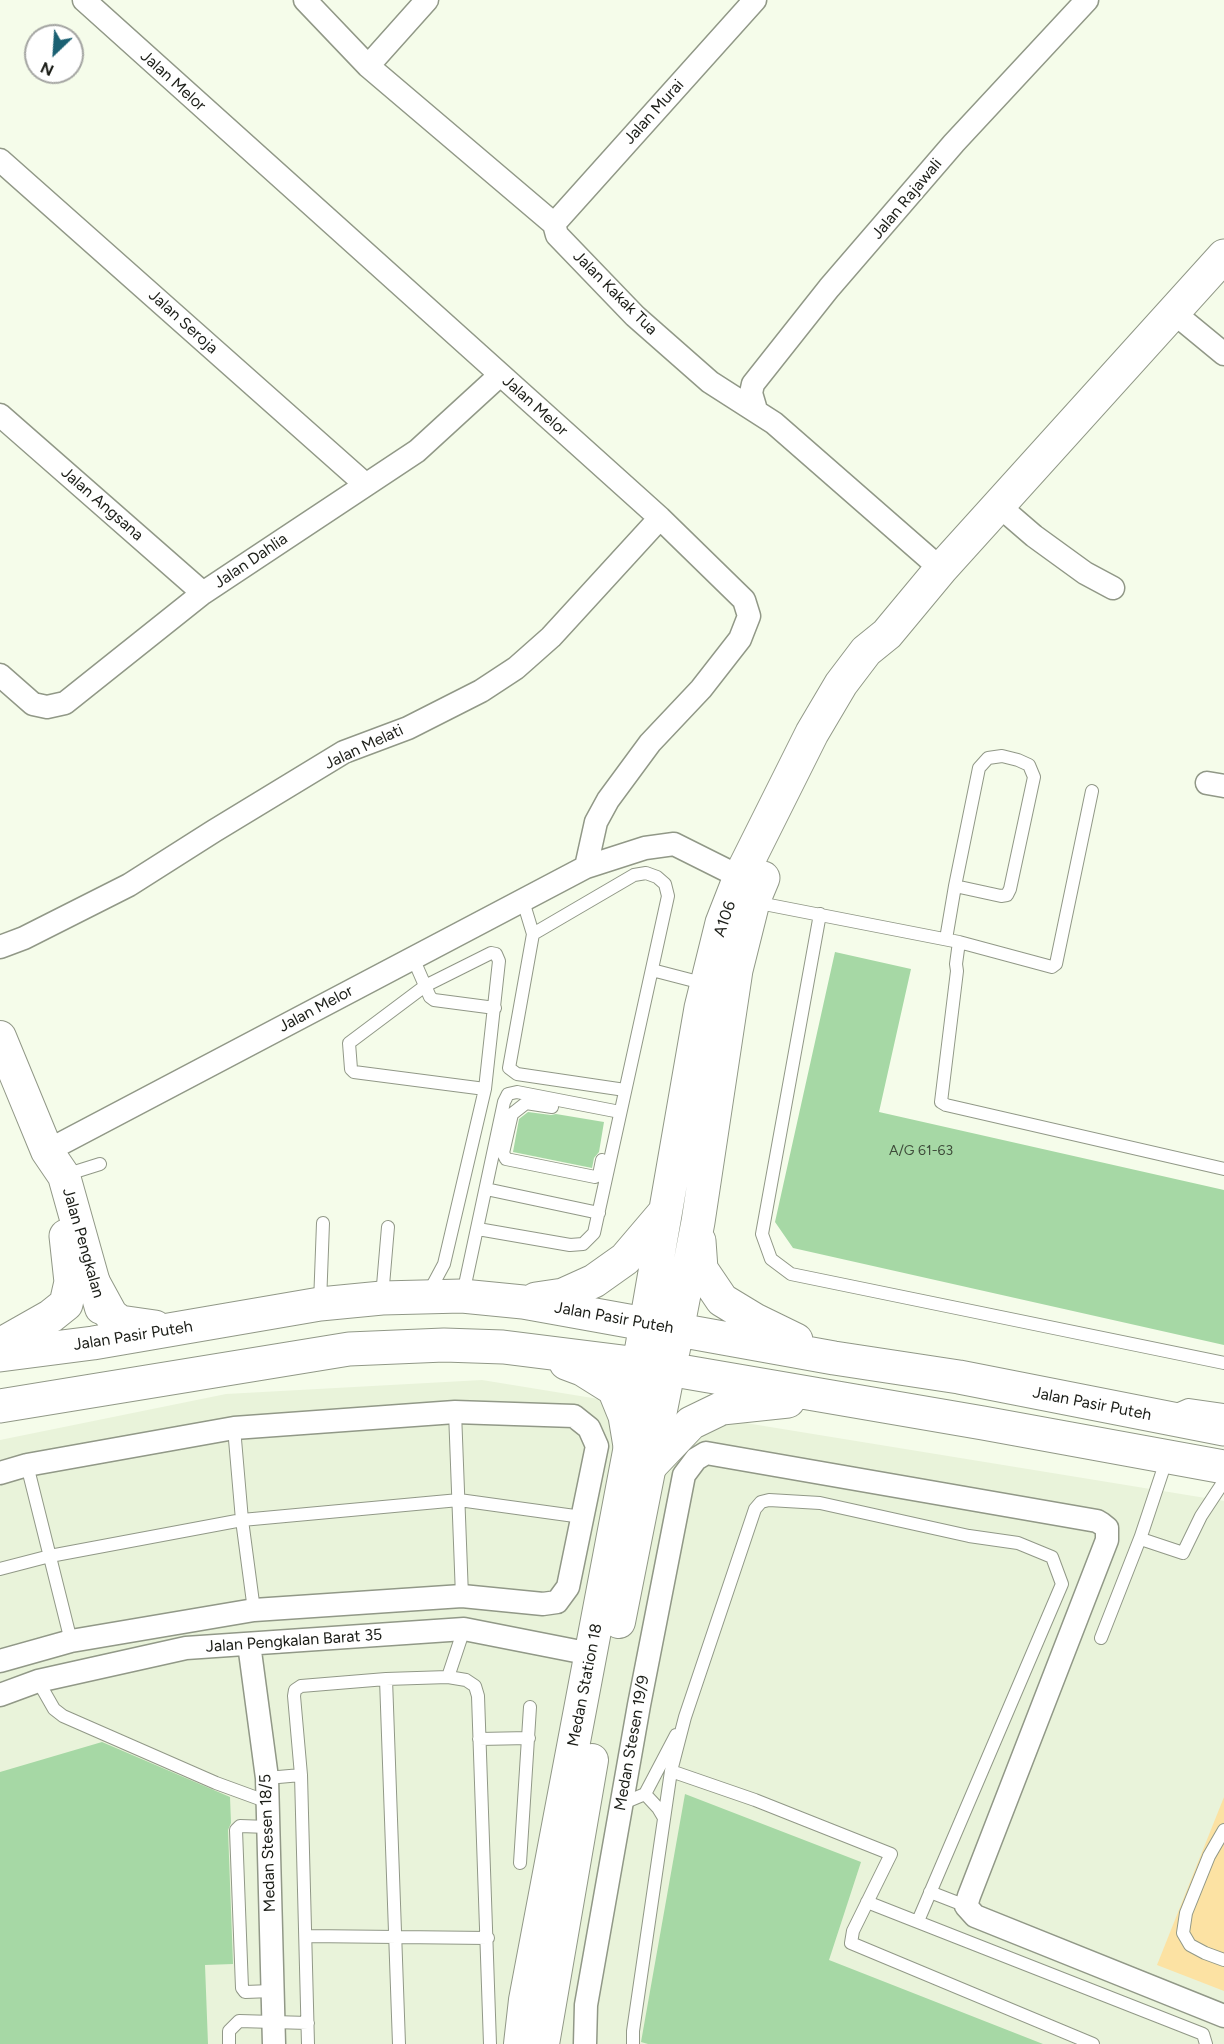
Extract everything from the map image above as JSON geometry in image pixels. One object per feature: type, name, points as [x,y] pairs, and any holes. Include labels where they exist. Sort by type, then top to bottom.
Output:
[{"type":"main road","name":"A106","points":[[718,972],[722,923],[747,890],[823,738],[851,691],[875,658],[887,634],[998,505],[1224,256]]},
{"type":"main road","name":"Medan Station 18","points":[[654,1367],[645,1325],[664,1212],[718,972]]},
{"type":"main road","points":[[718,972],[698,1221],[701,1269],[722,1300],[754,1320],[834,1358]]},
{"type":"main road","points":[[523,1302],[563,1295],[594,1281],[625,1259],[664,1212]]},
{"type":"main road","name":"Medan Station 18","points":[[654,1367],[677,1330],[698,1221]]},
{"type":"main road","points":[[0,1345],[51,1316],[66,1304],[71,1282],[66,1236]]},
{"type":"main road","points":[[93,1282],[111,1315],[120,1322],[173,1330]]},
{"type":"main road","name":"Jalan Pasir Puteh","points":[[0,1355],[102,1344],[320,1304],[382,1298],[462,1296],[523,1302],[834,1358],[959,1377],[1224,1430]]},
{"type":"main road","points":[[0,1387],[66,1372],[92,1359],[102,1344],[136,1360],[229,1351],[444,1345],[532,1350],[654,1367],[1224,1467]]},
{"type":"main road","points":[[0,1406],[349,1349]]},
{"type":"main road","points":[[532,1350],[582,1369],[614,1389],[640,1456],[691,1423],[722,1408],[826,1397]]},
{"type":"street","name":"Jalan Melor","points":[[84,0],[660,518],[744,600],[749,616],[740,639],[701,689],[650,743],[608,800],[596,822],[586,867]]},
{"type":"street","name":"Jalan Kakak Tua","points":[[305,0],[368,66],[554,224],[557,235],[634,316],[710,382],[774,423],[941,569]]},
{"type":"street","points":[[368,66],[427,0]]},
{"type":"street","name":"Jalan Murai","points":[[554,224],[754,0]]},
{"type":"street","name":"Jalan Rajawali","points":[[756,410],[751,393],[753,384],[829,288],[954,143],[1087,0]]},
{"type":"street","name":"Jalan Seroja","points":[[0,160],[365,484]]},
{"type":"street","points":[[1173,312],[1224,354]]},
{"type":"street","name":"Jalan Dahlia","points":[[0,675],[33,705],[47,707],[65,703],[203,593],[417,451],[500,375]]},
{"type":"street","name":"Jalan Angsana","points":[[0,416],[203,593]]},
{"type":"street","points":[[998,505],[1034,536],[1085,573],[1113,588]]},
{"type":"street","name":"Jalan Melati","points":[[0,946],[24,938],[129,885],[345,753],[408,728],[481,692],[516,668],[551,637],[660,518]]},
{"type":"street","name":"Jalan Melor","points":[[55,1163],[413,958],[586,867],[645,848],[674,844],[747,890]]},
{"type":"street","name":"Jalan Pengkalan","points":[[0,1037],[55,1163],[93,1282],[102,1344]]},
{"type":"street","name":"Jalan Pengkalan","points":[[55,1163],[46,1170],[102,1344]]},
{"type":"street","name":"Medan Station 18","points":[[543,2044],[586,1795],[654,1367]]},
{"type":"street","points":[[0,1473],[27,1465],[234,1428],[455,1412],[574,1416],[589,1428],[597,1446],[568,1587],[556,1602],[543,1605],[462,1596],[254,1610],[71,1641],[0,1660]]},
{"type":"street","name":"Medan Stesen 19/9","points":[[585,2044],[586,2005],[621,1804],[684,1475],[696,1459],[706,1453],[1097,1521],[1107,1528],[1107,1540],[966,1906]]},
{"type":"street","name":"Medan Station 18","points":[[520,2044],[525,2000],[591,1654],[640,1456]]},
{"type":"street","points":[[462,1596],[464,1629]]},
{"type":"street","name":"Jalan Pengkalan Barat 35","points":[[0,1695],[38,1681],[186,1648],[464,1629],[591,1654]]},
{"type":"street","points":[[71,1641],[76,1672]]},
{"type":"street","name":"Medan Stesen 18/5","points":[[249,1644],[267,1778],[274,2044]]},
{"type":"street","points":[[586,1795],[621,1804]]},
{"type":"street","points":[[966,1906],[975,1916],[1224,2016]]},
{"type":"lane","points":[[946,939],[956,886],[979,768],[988,758],[1002,756],[1029,765],[1034,777],[1010,890],[1006,895],[1001,896],[956,886]]},
{"type":"lane","points":[[747,890],[820,914],[946,939],[1052,967],[1056,964],[1092,791]]},
{"type":"lane","points":[[478,1229],[570,1245],[583,1244],[594,1233],[668,896],[665,884],[657,877],[646,873],[634,875],[533,934]]},
{"type":"lane","points":[[523,901],[533,934],[509,1068],[517,1074],[625,1090]]},
{"type":"lane","points":[[820,914],[762,1234],[771,1259],[791,1274],[1224,1364]]},
{"type":"lane","points":[[959,942],[941,1101],[946,1105],[1224,1169]]},
{"type":"lane","points":[[426,1297],[444,1264],[485,1089],[499,961],[496,954],[491,953],[425,986],[350,1041],[348,1046],[352,1071],[485,1089]]},
{"type":"lane","points":[[413,958],[428,995],[434,1000],[495,1008]]},
{"type":"lane","points":[[652,970],[718,972]]},
{"type":"lane","points":[[462,1296],[504,1102],[508,1094],[516,1092],[621,1112]]},
{"type":"lane","points":[[597,1108],[587,1113],[526,1103],[512,1114],[503,1153],[506,1159],[595,1177],[599,1175],[602,1158],[613,1148]]},
{"type":"lane","points":[[55,1163],[100,1164]]},
{"type":"lane","points":[[486,1189],[599,1213]]},
{"type":"lane","points":[[320,1304],[323,1223]]},
{"type":"lane","points":[[382,1298],[388,1227]]},
{"type":"lane","points":[[1159,1418],[1188,1405],[1224,1410]]},
{"type":"lane","points":[[455,1412],[462,1596]]},
{"type":"lane","points":[[234,1428],[242,1520],[254,1610]]},
{"type":"lane","points":[[1101,1638],[1141,1536],[1168,1457]]},
{"type":"lane","points":[[27,1465],[71,1641]]},
{"type":"lane","points":[[1141,1536],[1144,1540],[1183,1553],[1201,1516],[1224,1480]]},
{"type":"lane","points":[[0,1569],[50,1556],[242,1520],[459,1500],[582,1517]]},
{"type":"lane","points":[[633,2044],[671,1771],[685,1717],[755,1509],[761,1502],[769,1500],[820,1503],[969,1536],[1018,1543],[1052,1557],[1062,1584],[918,1921]]},
{"type":"lane","points":[[448,1677],[464,1629]]},
{"type":"lane","points":[[308,2044],[307,1936],[301,1775],[295,1690],[301,1686],[448,1677],[466,1680],[475,1686],[478,1696],[490,2044]]},
{"type":"lane","points":[[386,1679],[399,2044]]},
{"type":"lane","points":[[38,1681],[54,1709],[63,1716],[216,1783],[268,1802]]},
{"type":"lane","points":[[520,1863],[530,1707]]},
{"type":"lane","points":[[621,1804],[645,1794],[685,1717]]},
{"type":"lane","points":[[480,1739],[529,1738]]},
{"type":"lane","points":[[671,1771],[755,1800],[891,1854],[853,1931],[851,1943],[1094,2044]]},
{"type":"lane","points":[[267,1778],[301,1775]]},
{"type":"lane","points":[[645,1794],[664,1818]]},
{"type":"lane","points":[[268,1827],[240,1826],[236,1830],[242,1988],[245,1992],[272,1991]]},
{"type":"lane","points":[[1224,1830],[1205,1866],[1186,1914],[1183,1933],[1190,1945],[1224,1960]]},
{"type":"lane","points":[[930,1892],[966,1906]]},
{"type":"lane","points":[[867,1902],[1203,2034],[1206,2044]]},
{"type":"lane","points":[[307,1936],[488,1938]]},
{"type":"lane","points":[[229,2044],[229,2031],[239,2021],[308,2023]]},
{"type":"shaded area","points":[[482,1380],[1224,1501],[1224,2044],[0,2044],[0,1440],[226,1394]]},
{"type":"shaded area","points":[[1224,1797],[1224,1991],[1157,1965]]},
{"type":"building","points":[[835,952],[911,969],[879,1112],[1224,1190],[1224,1345],[793,1248],[775,1222]]},
{"type":"building","points":[[528,1112],[604,1122],[599,1152],[594,1158],[592,1168],[513,1152],[519,1119]]},
{"type":"building","points":[[102,1742],[230,1797],[231,1823],[228,1830],[233,1964],[205,1965],[208,2044],[0,2044],[0,1772]]},
{"type":"building","points":[[685,1794],[861,1862],[829,1960],[1043,2044],[648,2044],[641,2042]]}]
